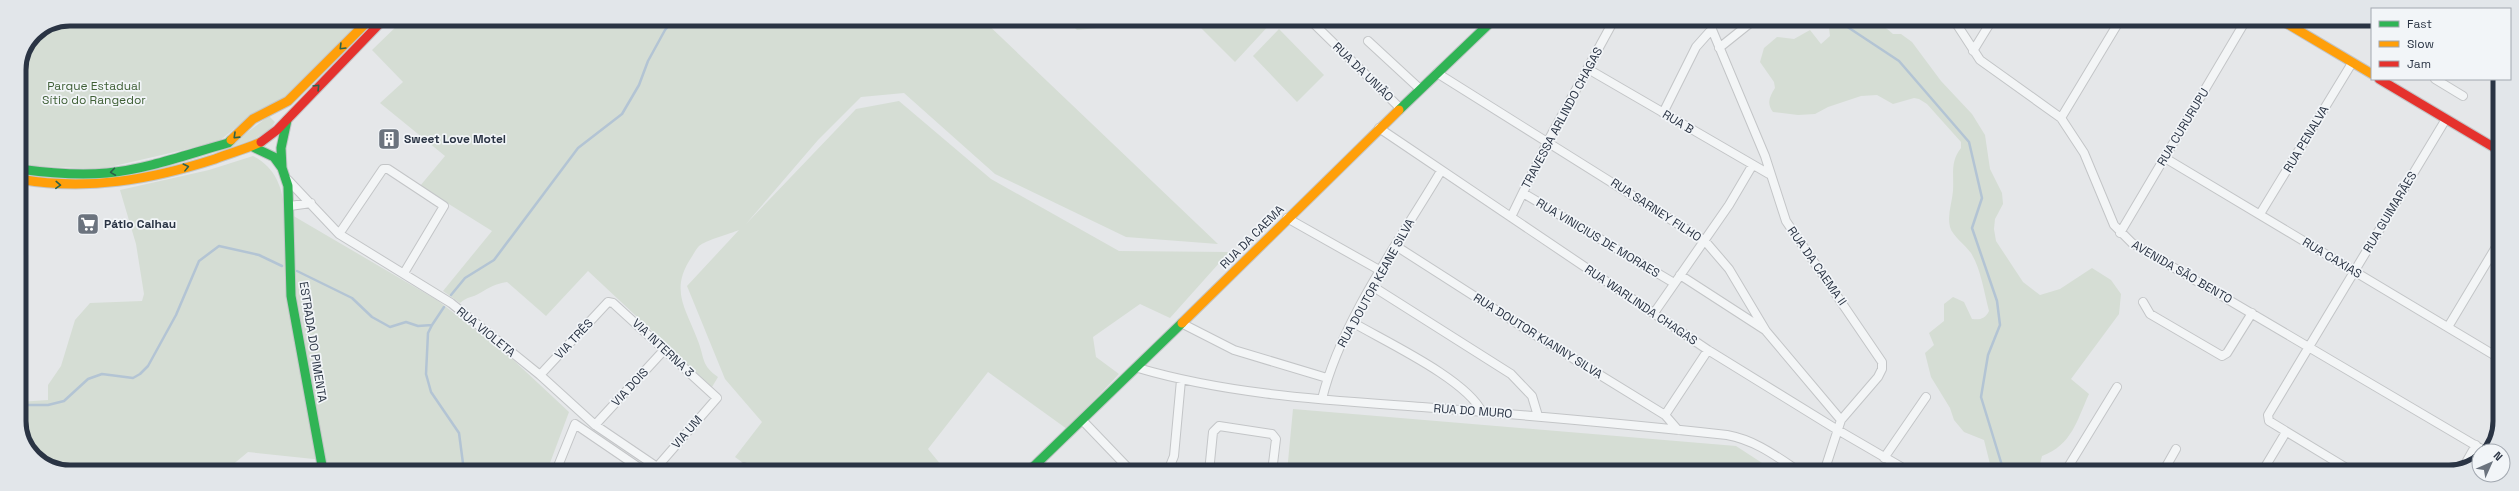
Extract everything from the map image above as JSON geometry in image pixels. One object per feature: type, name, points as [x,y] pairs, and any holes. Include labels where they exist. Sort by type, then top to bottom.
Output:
[{"type":"main road","points":[[26,169],[75,174],[113,172],[156,164],[228,143],[252,119],[288,101],[363,26]]},
{"type":"main road","points":[[26,180],[54,185],[113,183],[208,161],[253,146],[264,141],[277,130],[377,26]]},
{"type":"main road","name":"RUA DA CAEMA","points":[[1035,465],[1138,368],[1287,218],[1486,26]]},
{"type":"main road","points":[[2291,26],[2371,73]]},
{"type":"main road","points":[[2382,80],[2493,147]]},
{"type":"main road","points":[[266,112],[273,112],[279,117],[280,121],[277,130]]},
{"type":"main road","name":"ESTRADA DO PIMENTA","points":[[282,168],[282,138],[289,116]]},
{"type":"main road","name":"ESTRADA DO PIMENTA","points":[[253,146],[270,154],[282,168],[286,178],[290,206],[291,296],[322,465]]},
{"type":"street","name":"RUA DA UNIÃO","points":[[1314,26],[1400,108]]},
{"type":"street","name":"TRAVESSA ARLINDO CHAGAS","points":[[1511,217],[1548,141],[1611,26]]},
{"type":"street","name":"RUA DA CAEMA II","points":[[1711,26],[1765,156],[1769,174],[1782,214],[1793,235],[1882,362],[1882,369],[1878,377],[1841,420],[1836,429],[1826,465]]},
{"type":"street","points":[[1719,48],[1746,26]]},
{"type":"street","name":"AVENIDA SÃO BENTO","points":[[1958,26],[1980,60],[2061,118],[2084,153],[2114,225],[2120,233],[2132,243],[2473,443]]},
{"type":"street","points":[[1973,50],[1988,26]]},
{"type":"street","points":[[2061,118],[2116,26]]},
{"type":"street","name":"RUA CURURUPU","points":[[2120,233],[2242,26]]},
{"type":"street","points":[[1663,113],[1696,47],[1712,29]]},
{"type":"street","points":[[1368,41],[1420,89]]},
{"type":"street","name":"RUA PENALVA","points":[[2260,214],[2352,63]]},
{"type":"street","name":"RUA B","points":[[1588,69],[1752,166],[1769,174]]},
{"type":"street","name":"RUA SARNEY FILHO","points":[[1436,73],[1548,141],[1705,241],[1729,269],[1766,331],[1841,420]]},
{"type":"street","points":[[2437,80],[2463,96]]},
{"type":"street","name":"RUA GUIMARÃES","points":[[2342,465],[2269,421],[2268,415],[2446,119]]},
{"type":"street","name":"RUA WARLINDA CHAGAS","points":[[1379,128],[1708,350],[1897,465]]},
{"type":"street","name":"RUA CAXIAS","points":[[2165,158],[2493,354]]},
{"type":"street","points":[[1654,313],[1705,241],[1752,166]]},
{"type":"street","points":[[339,234],[383,170],[388,169],[444,206],[404,273]]},
{"type":"street","name":"RUA DOUTOR KEANE SILVA","points":[[1322,399],[1327,378],[1352,322],[1441,171]]},
{"type":"street","name":"RUA VIOLETA","points":[[286,178],[339,234],[451,303],[540,376],[595,424],[656,465]]},
{"type":"street","name":"RUA VINICIUS DE MORAES","points":[[1523,193],[1674,283]]},
{"type":"street","points":[[290,206],[311,203]]},
{"type":"street","points":[[1287,218],[1381,271]]},
{"type":"street","name":"RUA DOUTOR KIANNY SILVA","points":[[1396,246],[1534,335],[1665,415],[1678,430]]},
{"type":"street","points":[[2448,327],[2493,253]]},
{"type":"street","points":[[1680,275],[1766,331]]},
{"type":"street","points":[[1372,286],[1511,374],[1532,396],[1538,416]]},
{"type":"street","name":"VIA TRÊS","points":[[540,376],[608,302]]},
{"type":"street","name":"VIA INTERNA 3","points":[[608,302],[613,302],[717,398]]},
{"type":"street","points":[[2143,302],[2150,314],[2222,356],[2227,353],[2252,313]]},
{"type":"street","points":[[1352,322],[1450,379],[1477,401],[1482,412]]},
{"type":"street","points":[[1183,324],[1234,350],[1327,378]]},
{"type":"street","name":"VIA DOIS","points":[[595,424],[665,349]]},
{"type":"street","points":[[1665,415],[1708,350]]},
{"type":"street","name":"RUA DO MURO","points":[[1138,368],[1180,380],[1322,399],[1538,416],[1744,438],[1788,465]]},
{"type":"street","points":[[1171,465],[1174,456],[1180,380]]},
{"type":"street","points":[[2069,465],[2117,387]]},
{"type":"street","points":[[1884,458],[1926,397]]},
{"type":"street","name":"VIA UM","points":[[658,465],[717,398]]},
{"type":"street","points":[[1082,421],[1124,465]]},
{"type":"street","points":[[558,465],[575,424],[635,465]]},
{"type":"street","points":[[1210,465],[1214,432],[1219,426],[1272,434],[1276,439],[1273,465]]},
{"type":"street","points":[[2266,465],[2286,432]]},
{"type":"street","points":[[2167,465],[2176,449]]},
{"type":"green space","name":"Parque Estadual Sítio do Rangedor","points":[[70,26],[358,26],[286,99],[244,121],[218,142],[101,169],[35,166],[26,164],[27,61],[33,46],[46,33],[53,29]]},
{"type":"green space","points":[[397,26],[989,26],[1218,244],[1126,237],[995,174],[904,93],[861,97],[818,140],[746,224],[856,109],[899,101],[991,179],[1119,251],[1229,252],[1170,318],[1140,304],[1093,337],[1096,357],[1119,374],[1067,429],[988,372],[928,449],[941,465],[746,465],[735,457],[762,422],[725,379],[687,286],[739,230],[712,239],[699,246],[685,270],[681,281],[682,300],[704,361],[709,369],[718,377],[712,387],[588,271],[546,316],[507,282],[493,286],[477,295],[465,299],[460,303],[443,291],[492,231],[420,186],[445,156],[380,103],[403,82],[372,50]]},
{"type":"green space","points":[[1073,26],[1108,26],[1107,27],[1077,30]]},
{"type":"green space","points":[[1199,26],[1268,26],[1235,62]]},
{"type":"green space","points":[[1829,26],[1882,26],[1893,34],[1901,34],[1912,42],[1941,81],[1972,114],[1985,135],[1990,169],[2002,193],[2003,204],[1995,219],[1994,229],[1996,241],[2023,282],[2040,295],[2060,289],[2092,268],[2111,280],[2121,294],[2119,314],[2071,379],[2089,394],[2077,422],[2067,438],[2060,445],[2042,456],[2040,465],[1990,465],[1984,440],[1964,432],[1954,420],[1950,408],[1931,377],[1925,353],[1934,345],[1929,333],[1944,321],[1944,304],[1953,297],[1964,302],[1972,319],[1982,318],[1986,316],[1989,311],[1980,273],[1974,259],[1969,250],[1953,233],[1949,222],[1953,191],[1954,163],[1955,158],[1961,148],[1961,142],[1927,104],[1914,98],[1893,104],[1877,95],[1861,96],[1828,107],[1815,114],[1798,115],[1773,112],[1771,109],[1769,103],[1775,88],[1774,82],[1760,62],[1764,48],[1777,37],[1794,39],[1810,30],[1821,44],[1830,36]]},
{"type":"green space","points":[[1279,29],[1324,75],[1297,102],[1253,56]]},
{"type":"green space","points":[[269,116],[275,122],[266,132],[246,142],[225,149]]},
{"type":"green space","points":[[253,156],[267,166],[272,172],[280,186],[285,211],[437,300],[508,355],[569,412],[549,465],[324,465],[323,460],[248,452],[232,465],[70,465],[53,462],[41,454],[29,438],[26,424],[26,402],[48,400],[48,385],[61,366],[75,320],[90,303],[142,301],[144,294],[136,244],[120,190],[209,170]]},
{"type":"green space","points":[[1293,409],[1736,446],[1765,465],[1288,465]]},
{"type":"waterway","points":[[451,295],[465,278],[494,260],[578,148],[622,114],[639,85],[648,61],[668,26]]},
{"type":"waterway","points":[[1846,26],[1899,61],[1969,142],[1982,198],[1972,228],[1997,301],[2000,325],[1988,355],[1981,397],[2002,465]]},
{"type":"waterway","points":[[26,405],[48,405],[64,401],[88,379],[102,374],[133,378],[140,374],[148,366],[176,315],[199,261],[219,246],[259,255],[282,266]]},
{"type":"waterway","points":[[297,271],[352,298],[372,317],[390,327],[406,322],[418,326],[432,325],[444,307]]},
{"type":"waterway","points":[[432,325],[428,333],[426,374],[431,392],[459,433],[463,465]]},
{"type":"traffic: fast","points":[[1399,110],[1487,26]]},
{"type":"traffic: fast","points":[[282,168],[281,148],[287,120]]},
{"type":"traffic: fast","points":[[26,170],[74,174],[96,174],[122,171],[168,161],[228,143],[231,140]]},
{"type":"traffic: fast","points":[[253,147],[274,157],[282,168],[288,186],[291,296],[322,465]]},
{"type":"traffic: fast","points":[[1035,465],[1182,323]]},
{"type":"traffic: slow","points":[[231,140],[253,119],[288,101],[363,26]]},
{"type":"traffic: slow","points":[[2291,26],[2371,73]]},
{"type":"traffic: slow","points":[[1182,323],[1399,110]]},
{"type":"traffic: slow","points":[[26,180],[69,184],[142,178],[166,173],[215,159],[261,142]]},
{"type":"traffic: jam","points":[[261,142],[277,130],[377,26]]},
{"type":"traffic: jam","points":[[2381,80],[2493,147]]},
{"type":"place","name":"Sweet Love Motel","points":[[389,139]]},
{"type":"place","name":"Pátio Calhau","points":[[88,224]]}]
